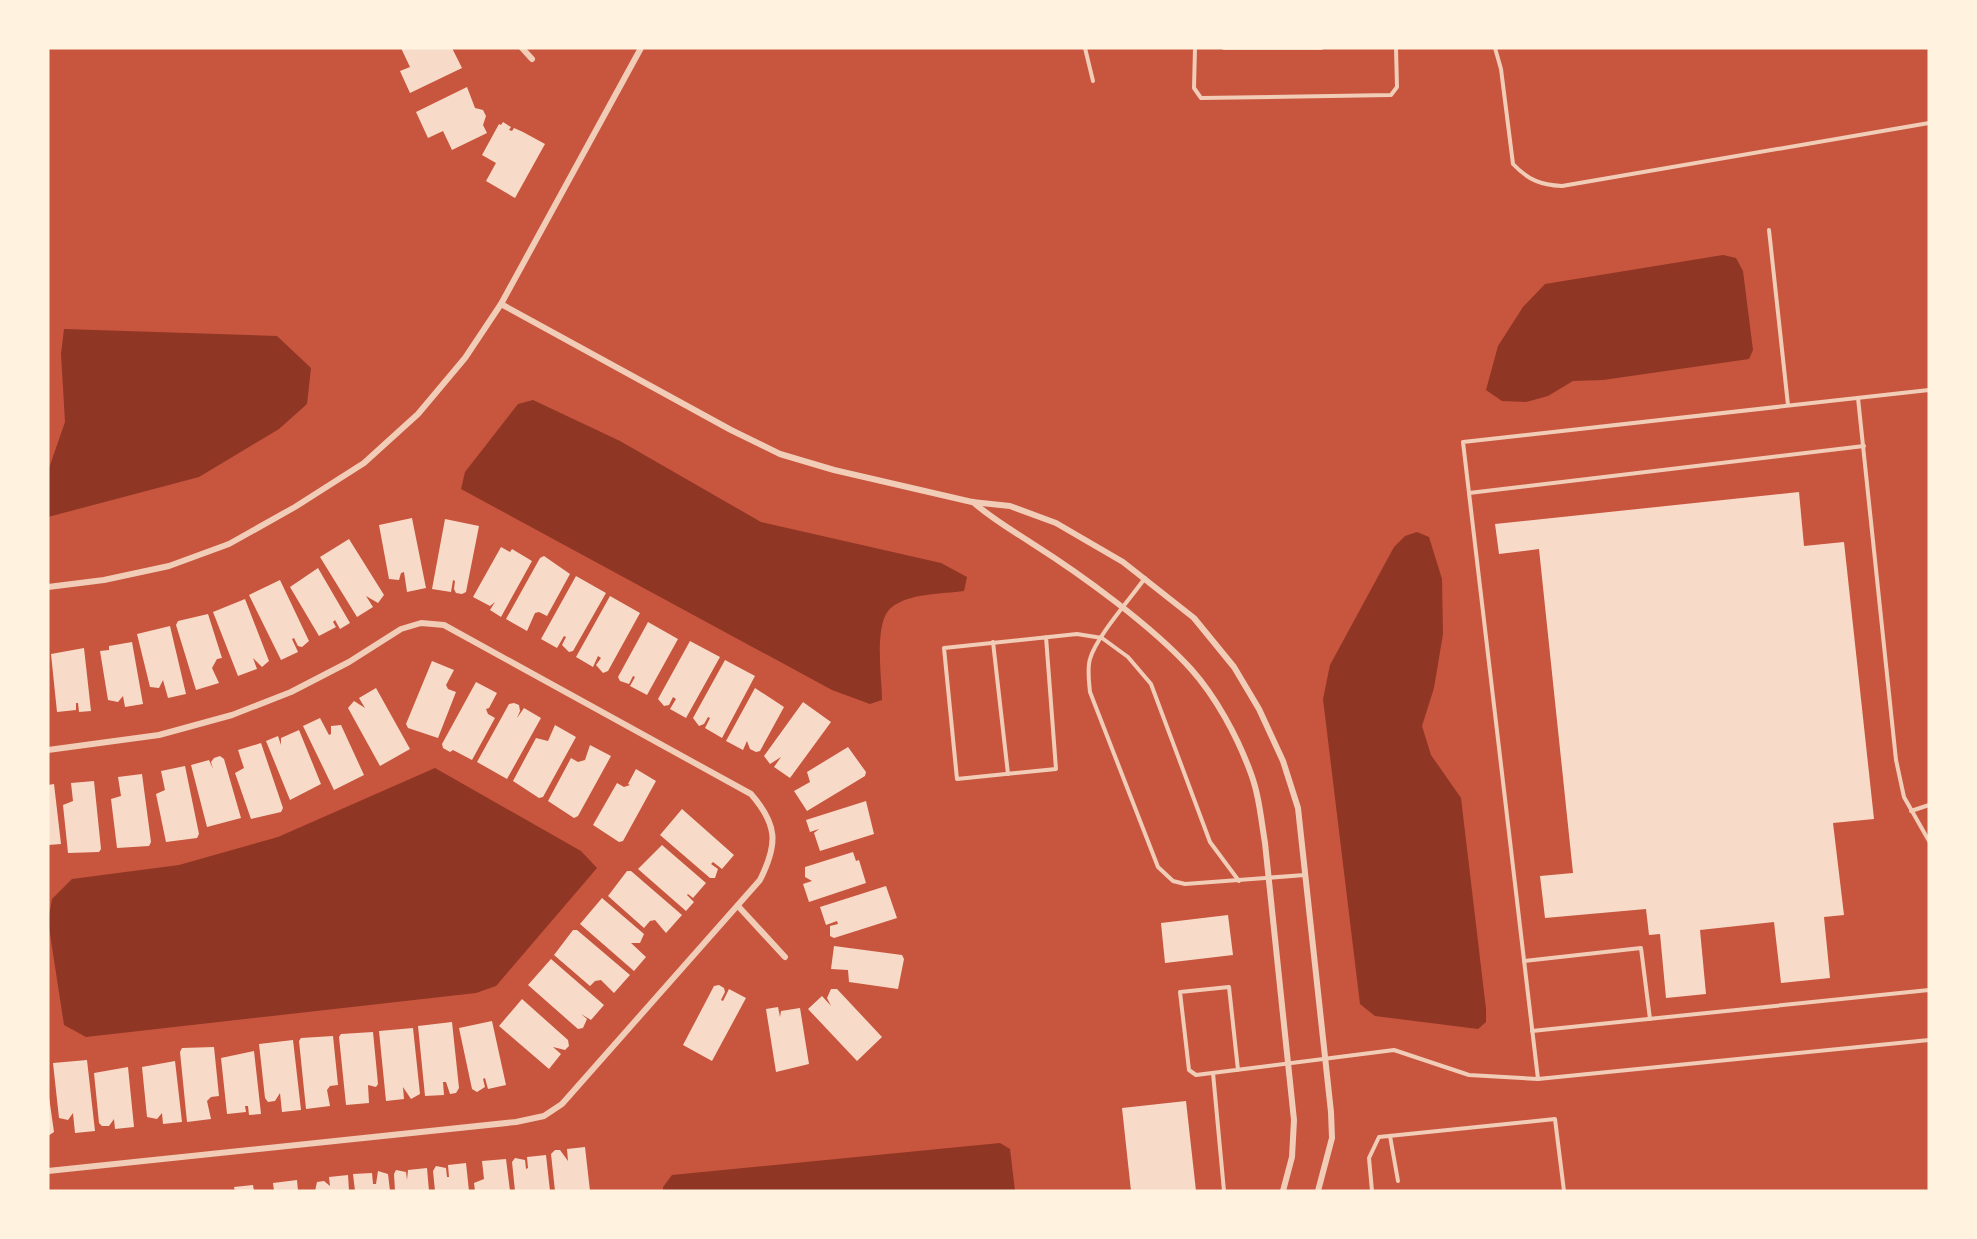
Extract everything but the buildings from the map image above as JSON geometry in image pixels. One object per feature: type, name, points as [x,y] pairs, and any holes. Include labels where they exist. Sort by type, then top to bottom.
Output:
[{"type":"street","points":[[522,48],[532,58]]},
{"type":"street","points":[[48,587],[104,580],[169,566],[229,544],[295,507],[364,463],[418,414],[465,358],[501,304],[641,48]]},
{"type":"street","points":[[501,304],[731,430],[780,454],[834,470],[972,502],[1010,506],[1056,523],[1145,578],[1194,618],[1234,667],[1259,709],[1283,761],[1298,808],[1332,1138],[1318,1191]]},
{"type":"street","points":[[972,502],[998,524],[1033,543],[1158,637],[1191,669],[1221,712],[1250,771],[1258,800],[1288,1064],[1293,1129],[1292,1156],[1283,1191]]},
{"type":"street","points":[[48,750],[159,735],[232,715],[300,687],[349,662],[400,629],[421,623],[444,625],[751,795],[768,813],[774,836],[771,858],[760,880],[562,1104],[544,1116],[516,1122],[48,1170]]},
{"type":"street","points":[[738,906],[785,957]]},
{"type":"lane","points":[[1085,48],[1093,81]]},
{"type":"lane","points":[[1195,48],[1194,88],[1201,98],[1258,99],[1391,95],[1397,87],[1396,48]]},
{"type":"lane","points":[[1224,48],[1321,48]]},
{"type":"lane","points":[[1495,48],[1502,69],[1513,164],[1523,176],[1542,185],[1562,186],[1929,123]]},
{"type":"lane","points":[[1769,230],[1788,405]]},
{"type":"lane","points":[[1538,1079],[1463,442],[1929,390]]},
{"type":"lane","points":[[1858,398],[1896,760],[1904,797],[1929,842]]},
{"type":"lane","points":[[1469,493],[1863,446]]},
{"type":"lane","points":[[1145,578],[1102,638],[1090,659],[1090,692],[1158,867],[1173,881],[1185,884],[1305,875]]},
{"type":"lane","points":[[1046,637],[1056,769],[957,779],[944,648],[993,642],[1077,634],[1102,638],[1128,657],[1151,684],[1210,842],[1239,881]]},
{"type":"lane","points":[[993,642],[1008,774]]},
{"type":"lane","points":[[1911,811],[1929,805]]},
{"type":"lane","points":[[1524,961],[1641,948],[1650,1019]]},
{"type":"lane","points":[[1238,1070],[1229,987],[1180,992],[1189,1070],[1196,1075],[1213,1073],[1238,1070],[1288,1064],[1324,1057],[1394,1050],[1469,1075],[1538,1079],[1929,1040]]},
{"type":"lane","points":[[1532,1031],[1929,990]]},
{"type":"lane","points":[[1213,1073],[1224,1191]]},
{"type":"lane","points":[[1372,1191],[1369,1158],[1379,1137],[1555,1119],[1564,1191]]},
{"type":"lane","points":[[1390,1136],[1398,1181]]},
{"type":"shaded area","points":[[1723,255],[1736,258],[1743,271],[1753,350],[1749,359],[1603,380],[1573,381],[1548,396],[1526,402],[1502,401],[1486,390],[1498,346],[1523,307],[1545,284]]},
{"type":"shaded area","points":[[64,329],[277,336],[311,368],[307,404],[279,429],[199,477],[48,517],[48,471],[65,422],[61,354]]},
{"type":"shaded area","points":[[533,400],[620,441],[761,522],[941,563],[967,577],[964,591],[908,599],[899,602],[886,614],[880,637],[882,700],[870,704],[832,690],[461,489],[465,472],[518,404]]},
{"type":"shaded area","points":[[1417,532],[1429,537],[1442,579],[1443,634],[1434,688],[1422,726],[1431,755],[1461,798],[1486,1009],[1486,1022],[1478,1029],[1375,1016],[1360,1004],[1323,699],[1330,665],[1394,547],[1405,536]]},
{"type":"shaded area","points":[[435,768],[581,851],[597,868],[496,986],[476,993],[86,1037],[64,1025],[48,921],[52,899],[72,879],[179,865],[278,837]]},
{"type":"shaded area","points":[[1000,1143],[1010,1149],[1015,1191],[663,1191],[663,1187],[672,1175]]}]
